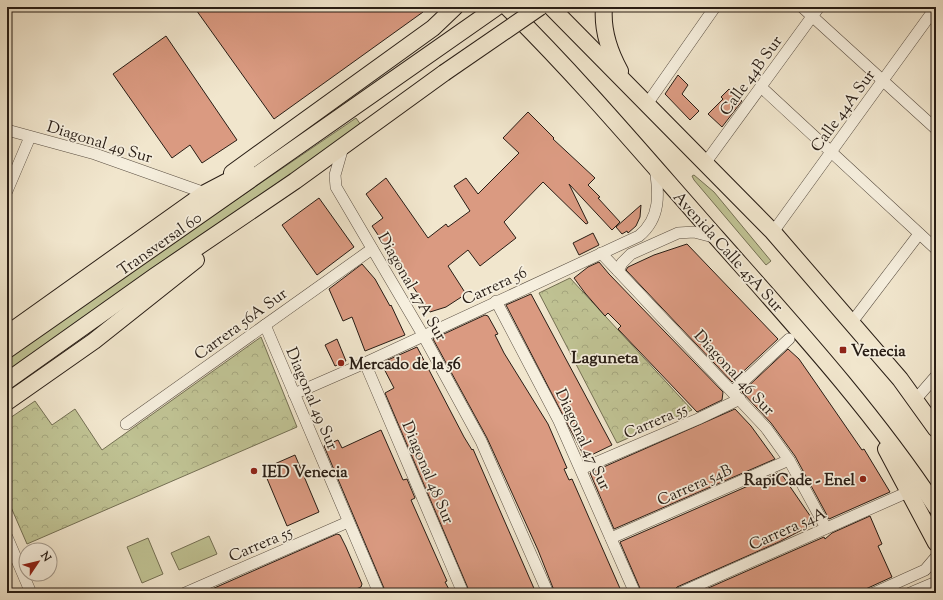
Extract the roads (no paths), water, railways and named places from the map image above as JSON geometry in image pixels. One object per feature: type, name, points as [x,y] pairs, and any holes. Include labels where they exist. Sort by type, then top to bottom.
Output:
[{"type":"highway","points":[[205,193],[434,28],[455,7]]},
{"type":"highway","name":"Transversal 60","points":[[7,350],[497,7]]},
{"type":"highway","name":"Avenida Calle 45A Sur","points":[[507,7],[569,70],[817,350],[898,452],[936,508]]},
{"type":"highway","name":"Transversal 60","points":[[7,381],[155,276],[295,181],[444,73],[540,7]]},
{"type":"highway","points":[[551,7],[630,88],[706,162],[773,232],[852,322],[916,399],[936,429]]},
{"type":"highway","points":[[604,7],[604,23],[609,48],[630,88]]},
{"type":"highway","name":"Transversal 60","points":[[10,329],[205,193],[311,138]]},
{"type":"highway","name":"Transversal 60","points":[[7,402],[94,341],[295,181]]},
{"type":"highway","points":[[108,262],[136,259]]},
{"type":"highway","points":[[861,404],[936,543]]},
{"type":"street","points":[[647,104],[715,7]]},
{"type":"street","points":[[802,7],[936,129]]},
{"type":"street","name":"Calle 44B Sur","points":[[706,162],[819,7]]},
{"type":"street","name":"Calle 44A Sur","points":[[773,232],[936,7]]},
{"type":"street","points":[[761,87],[830,153],[936,249]]},
{"type":"street","name":"Diagonal 49 Sur","points":[[7,130],[94,154],[205,193]]},
{"type":"street","points":[[7,191],[30,137]]},
{"type":"street","name":"Diagonal 47A Sur","points":[[343,147],[336,168],[334,181],[339,193],[423,335],[481,441],[548,593]]},
{"type":"street","name":"Carrera 56","points":[[294,394],[365,363],[639,236],[649,226],[658,201],[655,166]]},
{"type":"street","points":[[618,271],[622,262],[631,254],[678,233],[694,232],[717,238]]},
{"type":"street","points":[[852,322],[919,234]]},
{"type":"street","name":"Carrera 56A Sur","points":[[126,424],[372,248]]},
{"type":"street","name":"Diagonal 46 Sur","points":[[601,253],[766,428],[789,460],[826,528]]},
{"type":"street","name":"Diagonal 47 Sur","points":[[496,301],[550,400],[635,593]]},
{"type":"street","name":"Diagonal 49 Sur","points":[[265,325],[376,592]]},
{"type":"street","name":"Carrera 55","points":[[581,469],[698,419],[736,395],[789,339]]},
{"type":"street","name":"Diagonal 48 Sur","points":[[365,363],[463,593]]},
{"type":"street","points":[[916,399],[936,376]]},
{"type":"street","name":"Carrera 54B","points":[[611,538],[789,460]]},
{"type":"street","name":"Carrera 54A","points":[[680,593],[908,492]]},
{"type":"street","name":"Carrera 55","points":[[185,593],[348,522]]},
{"type":"street","points":[[8,542],[31,593]]},
{"type":"street","points":[[874,593],[925,570],[936,557]]},
{"type":"street","points":[[910,593],[936,582]]},
{"type":"place","name":"Venecia","points":[[843,350]]},
{"type":"place","name":"Mercado de la 56","points":[[341,363]]},
{"type":"place","name":"IED Venecia","points":[[254,471]]},
{"type":"place","name":"RapiCade - Enel","points":[[863,479]]},
{"type":"district","name":"Laguneta","points":[[605,357]]}]
